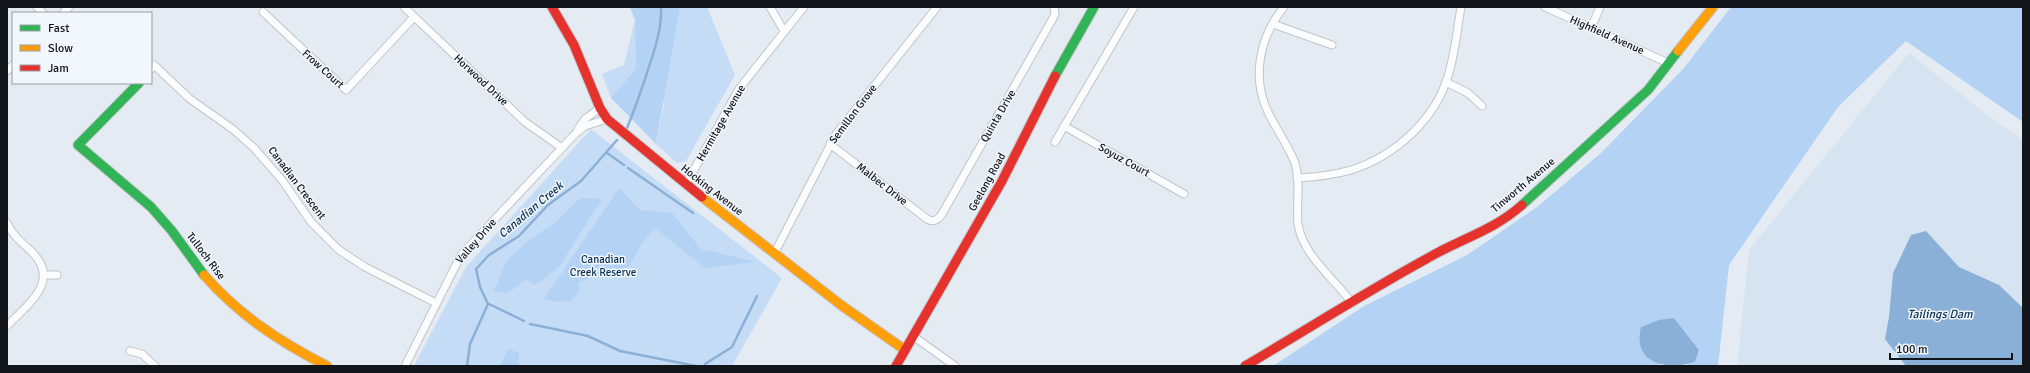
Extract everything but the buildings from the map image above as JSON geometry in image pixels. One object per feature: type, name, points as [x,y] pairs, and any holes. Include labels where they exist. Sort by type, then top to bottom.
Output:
[{"type":"street","name":"Horwood Drive","points":[[404,7],[525,122],[562,148]]},
{"type":"street","name":"Hocking Avenue","points":[[552,7],[574,46],[600,108],[607,119],[774,254],[841,305],[905,350]]},
{"type":"street","points":[[770,7],[784,31]]},
{"type":"street","name":"Hermitage Avenue","points":[[686,184],[736,94],[804,7]]},
{"type":"street","name":"Semillon Grove","points":[[774,254],[830,144],[844,124],[938,7]]},
{"type":"street","name":"Quinta Drive","points":[[934,221],[942,214],[1048,27],[1055,14],[1054,7]]},
{"type":"street","name":"Geelong Road","points":[[896,366],[1002,181],[1060,67],[1094,7]]},
{"type":"street","points":[[1055,142],[1134,7]]},
{"type":"street","points":[[1284,7],[1273,24],[1262,47],[1260,81],[1265,105],[1293,158],[1297,178],[1298,222],[1305,243],[1315,259],[1352,303]]},
{"type":"street","points":[[1297,178],[1351,170],[1371,162],[1392,150],[1406,139],[1424,119],[1446,82],[1453,58],[1461,7]]},
{"type":"street","name":"Highfield Avenue","points":[[1545,7],[1668,63]]},
{"type":"street","points":[[1591,28],[1600,7]]},
{"type":"street","name":"Tinworth Avenue","points":[[1245,366],[1429,257],[1486,231],[1512,214],[1636,101],[1655,81],[1713,7]]},
{"type":"street","name":"Frow Court","points":[[263,12],[346,90],[414,17]]},
{"type":"street","points":[[1273,24],[1332,45]]},
{"type":"street","name":"Canadian Crescent","points":[[152,68],[154,65],[190,99],[248,142],[275,172],[311,222],[339,250],[371,271],[436,303]]},
{"type":"street","points":[[1446,82],[1468,93],[1482,106]]},
{"type":"street","name":"Tulloch Rise","points":[[138,84],[78,145],[133,191],[160,216],[204,276],[240,312],[272,336],[327,366]]},
{"type":"street","name":"Valley Drive","points":[[575,134],[584,120],[600,108]]},
{"type":"street","name":"Valley Drive","points":[[405,366],[461,254],[575,134],[585,126],[607,119]]},
{"type":"street","name":"Soyuz Court","points":[[1064,126],[1184,194]]},
{"type":"street","name":"Malbec Drive","points":[[830,144],[927,219],[934,221]]},
{"type":"street","points":[[7,223],[15,235],[38,258],[44,275],[38,294],[7,326]]},
{"type":"street","points":[[44,275],[57,275]]},
{"type":"street","points":[[913,336],[955,366]]},
{"type":"street","points":[[130,350],[142,354],[155,366]]},
{"type":"shaded area","points":[[1909,53],[1995,121],[2023,140],[2023,366],[1737,366],[1749,250]]},
{"type":"green space","points":[[630,7],[707,7],[735,75],[686,161],[677,163],[656,144],[665,99],[651,127],[611,98],[602,74],[624,65],[635,20]]},
{"type":"green space","points":[[630,7],[680,7],[656,144],[611,98],[636,69],[635,20]]},
{"type":"green space","points":[[1731,7],[2023,7],[2023,122],[1906,41],[1838,107],[1729,265],[1718,366],[1683,366],[1695,362],[1699,350],[1674,318],[1659,365],[1669,366],[1273,366],[1364,306],[1467,255],[1537,207],[1601,153],[1684,68]]},
{"type":"green space","name":"Canadian Creek Reserve","points":[[591,129],[782,278],[732,366],[414,366],[466,267]]},
{"type":"green space","points":[[619,188],[640,210],[672,213],[701,249],[757,262],[705,268],[655,228],[641,245],[629,267],[578,282],[580,291],[571,301],[556,302],[544,299]]},
{"type":"green space","points":[[580,198],[602,199],[559,267],[535,285],[526,279],[507,294],[494,291],[507,260],[528,241],[557,221]]},
{"type":"green space","points":[[508,349],[519,353],[519,366],[500,366]]},
{"type":"water","name":"Tailings Dam","points":[[1926,231],[1959,267],[1999,285],[2023,308],[2023,366],[1906,366],[1885,339],[1889,317],[1893,273],[1911,235]]},
{"type":"water","points":[[1674,318],[1699,350],[1695,362],[1684,365],[1663,365],[1654,362],[1647,357],[1642,349],[1640,339],[1641,327],[1659,320]]},
{"type":"waterway","name":"Canadian Creek","points":[[627,128],[655,49],[659,32],[661,7]]},
{"type":"waterway","name":"Canadian Creek","points":[[467,366],[470,344],[488,304],[480,287],[476,269],[489,255],[519,236],[548,205],[581,181],[617,140]]},
{"type":"waterway","points":[[607,153],[624,165]]},
{"type":"waterway","points":[[628,168],[693,213]]},
{"type":"waterway","points":[[705,364],[732,347],[757,296]]},
{"type":"waterway","points":[[489,304],[524,321]]},
{"type":"waterway","points":[[530,324],[588,336],[620,351],[696,366]]},
{"type":"traffic: fast","points":[[1055,76],[1094,7]]},
{"type":"traffic: fast","points":[[1522,205],[1648,90],[1678,51]]},
{"type":"traffic: fast","points":[[138,84],[78,145],[151,207],[172,231],[204,275]]},
{"type":"traffic: slow","points":[[1678,51],[1713,7]]},
{"type":"traffic: slow","points":[[702,197],[841,305],[905,350]]},
{"type":"traffic: slow","points":[[204,275],[231,303],[246,315],[277,337],[327,366]]},
{"type":"traffic: jam","points":[[552,7],[574,45],[600,108],[607,119],[702,197]]},
{"type":"traffic: jam","points":[[896,366],[1002,181],[1055,76]]},
{"type":"traffic: jam","points":[[1245,366],[1440,251],[1500,222],[1522,205]]}]
